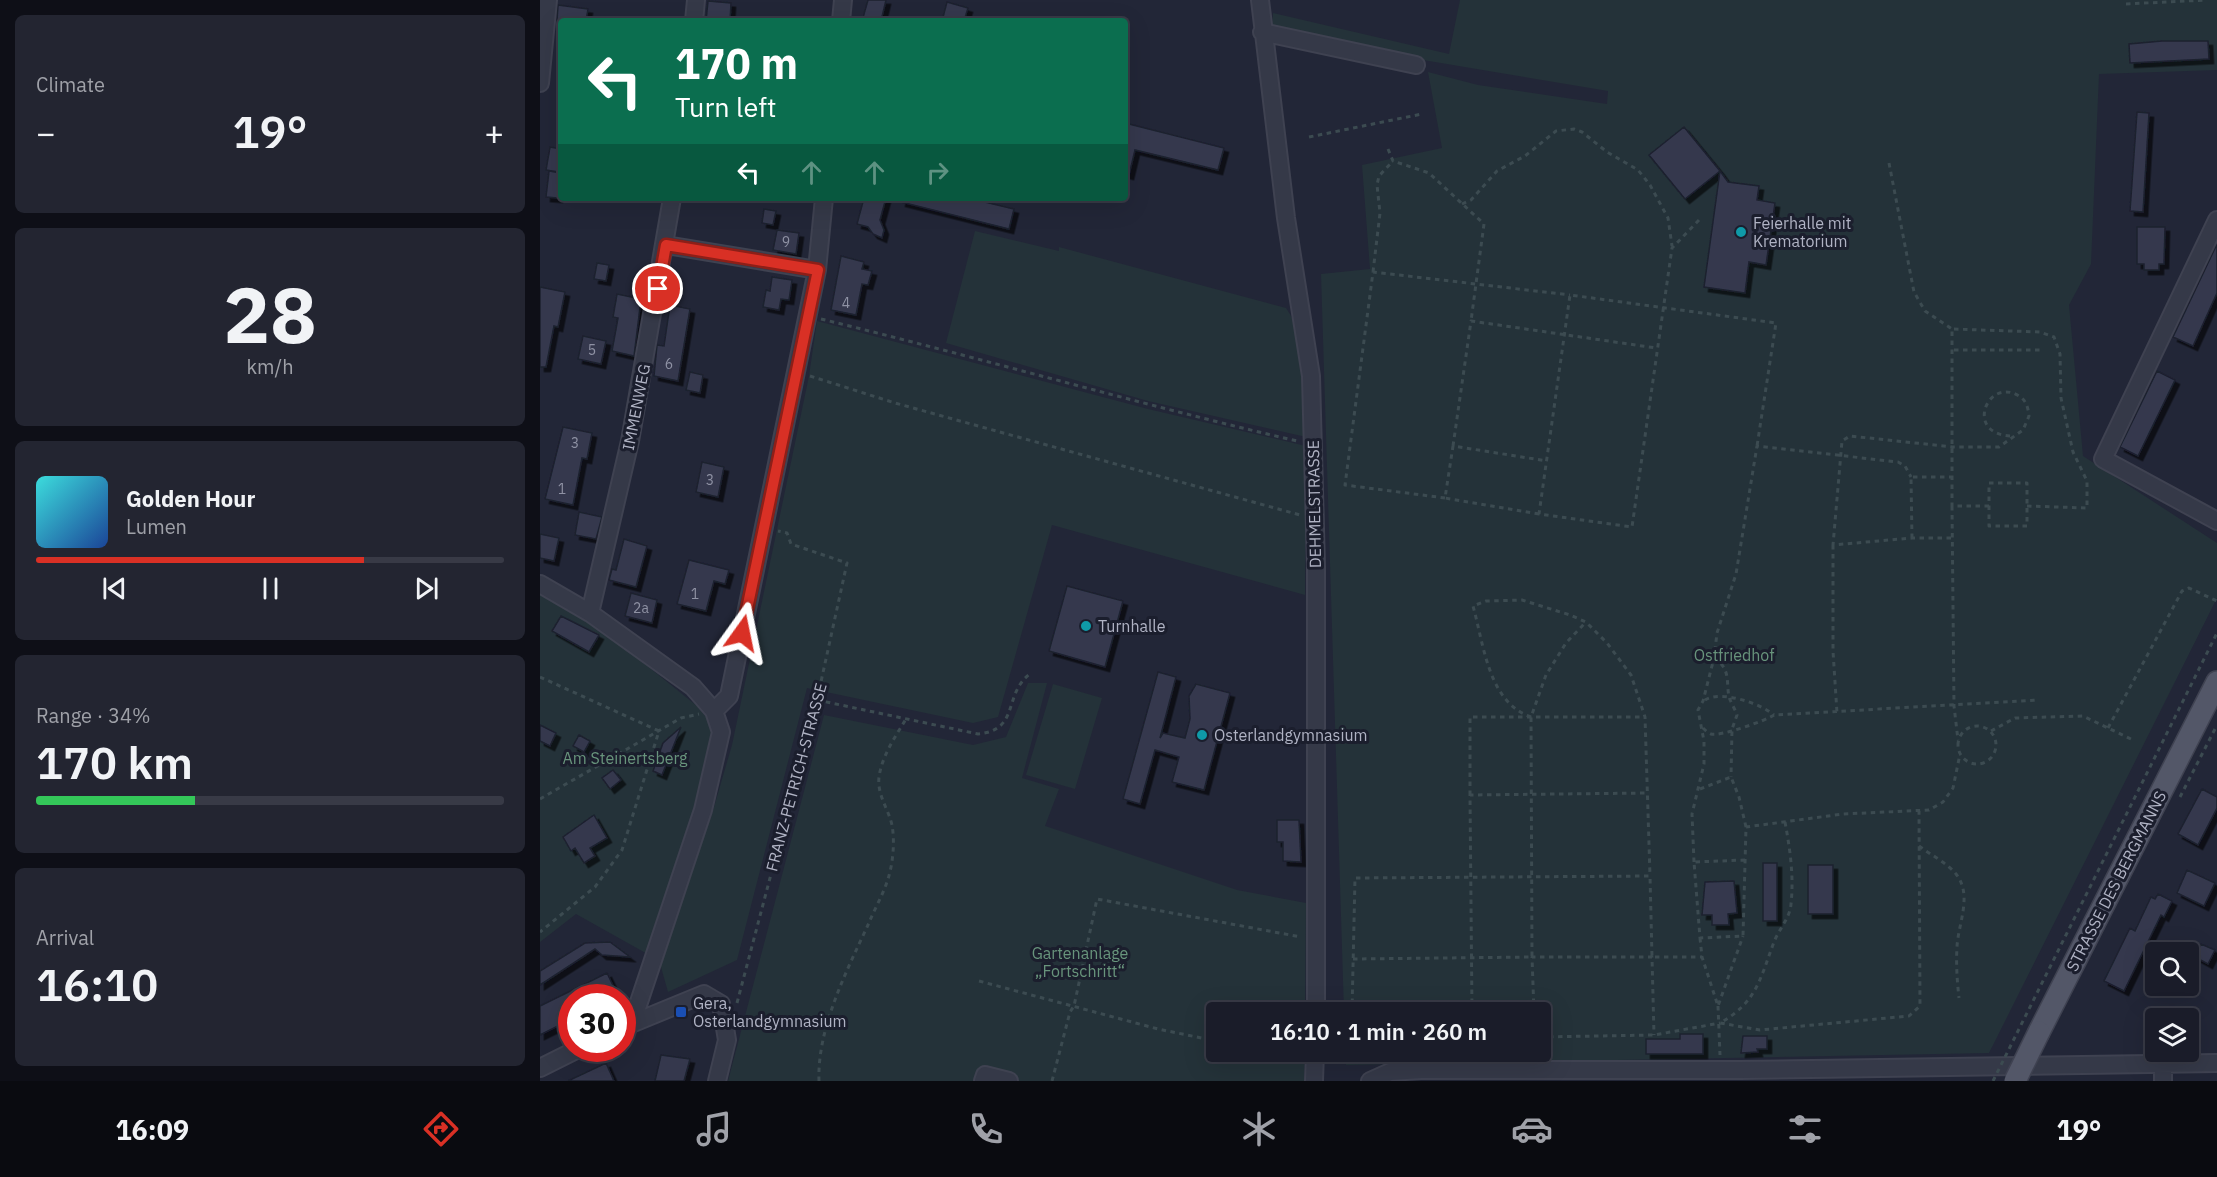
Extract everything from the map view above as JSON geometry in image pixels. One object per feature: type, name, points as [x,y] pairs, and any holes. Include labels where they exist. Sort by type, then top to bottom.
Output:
[{"type":"main road","name":"STRASSE DES BERGMANNS","points":[[2015,1081],[2217,682]]},
{"type":"street","points":[[540,83],[548,0]]},
{"type":"street","points":[[694,18],[696,0]]},
{"type":"street","points":[[841,18],[843,0]]},
{"type":"street","name":"DEHMELSTRASSE","points":[[1260,0],[1262,32],[1286,218],[1311,376],[1315,519],[1316,1002]]},
{"type":"street","points":[[1262,32],[1416,65]]},
{"type":"street","name":"IMMENWEG","points":[[590,614],[630,441],[666,245],[672,201]]},
{"type":"street","points":[[714,711],[729,696],[818,270],[824,201]]},
{"type":"street","points":[[2215,515],[2103,459],[2217,220]]},
{"type":"street","points":[[666,245],[818,270]]},
{"type":"street","points":[[540,584],[590,614],[693,687],[714,711],[721,732],[704,810],[636,1001]]},
{"type":"street","points":[[636,1022],[704,994],[721,1004],[727,1040],[717,1081]]},
{"type":"street","points":[[540,1068],[558,1059]]},
{"type":"street","points":[[1314,1081],[1315,1062]]},
{"type":"street","points":[[2163,1063],[2163,1081]]},
{"type":"street","points":[[1370,1081],[1390,1072],[1420,1070],[1720,1076],[2217,1063]]},
{"type":"street","points":[[984,1081],[985,1076],[1010,1081]]},
{"type":"path","points":[[2126,4],[2206,0]]},
{"type":"path","points":[[1309,137],[1422,114]]},
{"type":"path","points":[[1393,161],[1382,171],[1377,185],[1380,213],[1345,485],[1632,526],[1672,248],[1668,218],[1650,185],[1634,165],[1607,152],[1582,132],[1574,129],[1556,131],[1525,156],[1497,171],[1471,200],[1462,204]]},
{"type":"path","points":[[1388,148],[1393,161]]},
{"type":"path","points":[[1393,161],[1429,173],[1484,224],[1478,283],[1445,498]]},
{"type":"path","points":[[1889,163],[1914,292],[1925,311],[1952,329],[2040,332],[2054,338],[2060,354],[2061,398],[2073,452],[2087,481],[2087,508],[2027,506]]},
{"type":"path","points":[[1672,248],[1699,220]]},
{"type":"path","points":[[1373,272],[1478,283],[1776,323],[1736,574],[1717,633],[1714,658],[1703,701],[1698,710],[1704,764],[1700,789],[1695,798],[1692,814],[1694,862],[1702,957],[1718,1006],[1720,1076]]},
{"type":"path","points":[[1539,513],[1570,295]]},
{"type":"path","points":[[808,316],[991,362],[1149,406],[1313,445]]},
{"type":"path","points":[[1471,321],[1657,348]]},
{"type":"path","points":[[1746,827],[1843,814],[1929,810],[1943,802],[1953,788],[1960,754],[1954,706],[1951,538],[1954,350],[1952,329]]},
{"type":"path","points":[[1954,350],[2040,350]]},
{"type":"path","points":[[796,372],[895,403],[1315,519]]},
{"type":"path","points":[[1837,713],[1833,651],[1833,545],[1842,441],[1850,436],[1953,447],[1999,447],[2023,430],[2029,416],[2024,399],[2013,392],[2002,392],[1991,397],[1986,405],[1985,423],[1992,432],[2000,436],[2013,436]]},
{"type":"path","points":[[1453,446],[1547,461]]},
{"type":"path","points":[[1757,446],[1898,462],[1905,466],[1911,477],[1912,538]]},
{"type":"path","points":[[1911,477],[1952,477]]},
{"type":"path","points":[[1989,483],[2027,483],[2027,526],[1989,526],[1989,506],[1989,483]]},
{"type":"path","points":[[1952,506],[1989,506]]},
{"type":"path","name":"FRANZ-PETRICH-STRASSE","points":[[736,1006],[817,700],[847,563],[833,556],[791,544],[787,533],[764,527]]},
{"type":"path","points":[[1833,545],[1912,538],[1951,538]]},
{"type":"path","points":[[2108,728],[2182,591],[2189,588],[2217,601]]},
{"type":"path","points":[[1531,717],[1516,712],[1497,688],[1473,606],[1486,602],[1522,600],[1586,622],[1631,675],[1645,717],[1654,1035]]},
{"type":"path","points":[[1534,1002],[1531,717],[1546,675],[1566,643],[1586,622]]},
{"type":"path","points":[[1993,1081],[2217,633]]},
{"type":"path","points":[[1714,658],[1721,662],[1729,679],[1729,699],[1737,715],[1732,729],[1731,777],[1739,797],[1746,827],[1743,936],[1718,1006]]},
{"type":"path","points":[[817,700],[978,734],[994,733],[1004,723],[1021,681],[1031,673]]},
{"type":"path","points":[[540,677],[659,731]]},
{"type":"path","points":[[1703,701],[1718,695],[1729,699],[1752,701],[1774,715]]},
{"type":"path","points":[[1701,727],[1710,734],[1719,735],[1732,729],[1761,723],[1774,715],[2038,700]]},
{"type":"path","points":[[540,800],[681,718],[714,711]]},
{"type":"path","points":[[1991,731],[2015,718],[2083,716],[2133,741]]},
{"type":"path","points":[[1472,1002],[1470,717],[1645,717]]},
{"type":"path","points":[[819,1081],[818,1058],[832,1013],[888,879],[893,853],[892,824],[881,798],[879,777],[887,752],[906,719]]},
{"type":"path","points":[[1958,740],[1966,729],[1979,725],[1991,731],[1997,743],[1994,756],[1983,764],[1970,763],[1960,754]]},
{"type":"path","points":[[540,932],[595,887],[622,850],[659,731]]},
{"type":"path","points":[[1700,789],[1731,777]]},
{"type":"path","points":[[1470,795],[1648,793]]},
{"type":"path","points":[[1720,1023],[1760,1030],[1909,1016],[1920,1006],[1919,811]]},
{"type":"path","points":[[1551,1036],[1654,1035],[1720,1023],[1737,1013],[1756,992],[1774,939],[1791,906],[1792,858],[1785,822]]},
{"type":"path","points":[[1919,846],[1957,875],[1961,884],[1964,907],[1956,966],[1959,998]]},
{"type":"path","points":[[1694,862],[1745,860]]},
{"type":"path","points":[[1352,1002],[1355,878],[1531,875],[1650,876]]},
{"type":"path","points":[[1052,1081],[1070,1012],[1074,1006],[1097,899],[1317,940]]},
{"type":"path","points":[[1700,938],[1743,936]]},
{"type":"path","points":[[1353,958],[1702,957]]},
{"type":"path","points":[[979,981],[1158,1029],[1206,1039]]},
{"type":"green space","name":"Ostfriedhof","points":[[1460,0],[2217,0],[2217,70],[2099,74],[2091,264],[2069,305],[2083,456],[2217,543],[2217,598],[1989,1053],[1551,1061],[1551,1002],[1344,1002],[1321,274],[1370,269],[1362,165],[1442,148],[1428,72],[1478,85],[1607,104],[1608,91],[1423,60],[1272,26],[1273,13],[1449,54]]},
{"type":"green space","points":[[975,231],[1059,251],[1059,247],[1286,308],[1299,336],[1302,352],[1306,437],[1148,401],[946,343]]},
{"type":"green space","points":[[817,321],[1148,409],[1306,446],[1305,595],[1052,525],[998,717],[973,723],[807,688],[737,960],[668,992],[659,960],[712,814],[732,745],[809,376]]},
{"type":"green space","name":"Am Steinertsberg","points":[[540,588],[552,600],[615,640],[697,706],[712,724],[718,741],[651,956],[576,914],[540,942]]},
{"type":"green space","name":"Gartenanlage „Fortschritt“","points":[[1028,683],[1047,683],[1022,778],[1059,789],[1045,826],[1237,890],[1306,903],[1305,1002],[1206,1002],[1206,1062],[1305,1062],[1304,1081],[728,1081],[824,715],[973,745],[1006,737]]},
{"type":"green space","points":[[1053,684],[1102,698],[1075,789],[1026,775]]},
{"type":"green space","name":"Ostfriedhof","points":[[1346,1062],[1507,1062],[1346,1065]]},
{"type":"building","points":[[868,0],[886,0],[882,18],[863,18]]},
{"type":"building","points":[[708,1],[731,3],[730,18],[706,18]]},
{"type":"building","points":[[947,2],[968,8],[965,18],[943,18]]},
{"type":"building","points":[[558,5],[588,9],[586,18],[558,18],[557,21]]},
{"type":"building","points":[[2208,41],[2209,59],[2130,63],[2129,44]]},
{"type":"building","points":[[2137,112],[2149,113],[2143,212],[2130,211]]},
{"type":"building","points":[[1128,124],[1224,148],[1218,170],[1135,150],[1129,175]]},
{"type":"building","points":[[1684,127],[1720,171],[1685,199],[1649,155]]},
{"type":"building","points":[[550,147],[558,148],[558,172],[546,170]]},
{"type":"building","points":[[549,171],[558,172],[558,198],[546,197]]},
{"type":"building","name":"Feierhalle mit Krematorium","points":[[1720,171],[1728,182],[1759,186],[1757,200],[1775,203],[1766,265],[1749,262],[1745,293],[1704,287]]},
{"type":"building","points":[[863,201],[885,201],[880,220],[884,230],[882,238],[873,234],[868,227],[857,224]]},
{"type":"building","points":[[981,201],[1014,209],[1009,229],[901,202]]},
{"type":"building","points":[[764,209],[776,211],[773,225],[762,223]]},
{"type":"building","points":[[2137,227],[2165,227],[2164,264],[2159,264],[2159,270],[2144,270],[2144,264],[2137,264]]},
{"type":"building","points":[[777,230],[799,233],[796,254],[773,250]]},
{"type":"building","points":[[2217,244],[2217,293],[2193,346],[2173,337]]},
{"type":"building","points":[[841,256],[864,262],[862,269],[872,271],[868,285],[862,284],[856,315],[831,310]]},
{"type":"building","points":[[597,263],[609,265],[606,281],[594,279]]},
{"type":"building","points":[[772,277],[792,280],[789,300],[781,299],[779,310],[763,307],[766,290],[770,291]]},
{"type":"building","points":[[540,287],[565,292],[558,327],[554,326],[546,367],[540,367]]},
{"type":"building","points":[[617,294],[641,299],[634,356],[612,351],[618,318],[613,317]]},
{"type":"building","points":[[670,305],[690,309],[678,381],[654,376],[657,345],[664,346]]},
{"type":"building","points":[[583,336],[606,341],[601,364],[578,359]]},
{"type":"building","points":[[2157,371],[2175,380],[2138,456],[2120,447]]},
{"type":"building","points":[[690,372],[703,375],[700,393],[686,390]]},
{"type":"building","points":[[563,427],[592,433],[587,459],[582,458],[573,505],[545,499]]},
{"type":"building","points":[[702,462],[724,467],[718,497],[696,492]]},
{"type":"building","points":[[579,512],[602,517],[596,539],[575,535]]},
{"type":"building","points":[[540,534],[559,538],[554,561],[540,558]]},
{"type":"building","points":[[624,539],[647,546],[636,587],[609,580],[612,569],[616,570]]},
{"type":"building","points":[[689,560],[729,570],[725,584],[714,581],[706,611],[677,604]]},
{"type":"building","name":"Turnhalle","points":[[1067,586],[1123,601],[1105,667],[1049,651]]},
{"type":"building","points":[[631,593],[657,600],[652,623],[625,616]]},
{"type":"building","points":[[561,616],[599,635],[589,652],[552,631]]},
{"type":"building","name":"Osterlandgymnasium","points":[[1158,672],[1176,677],[1160,738],[1163,733],[1185,738],[1190,719],[1189,696],[1196,684],[1230,693],[1204,790],[1172,782],[1179,757],[1155,750],[1140,804],[1123,799]]},
{"type":"building","points":[[540,725],[556,733],[550,746],[540,741]]},
{"type":"building","points":[[681,727],[662,775],[653,771],[663,743]]},
{"type":"building","points":[[579,735],[590,741],[584,752],[573,746]]},
{"type":"building","points":[[613,770],[621,780],[610,789],[602,778]]},
{"type":"building","points":[[2202,789],[2217,797],[2217,808],[2198,845],[2178,834]]},
{"type":"building","points":[[594,815],[607,838],[590,848],[595,856],[584,863],[575,848],[571,851],[563,837]]},
{"type":"building","points":[[1277,820],[1299,820],[1301,862],[1283,861],[1283,842],[1277,842]]},
{"type":"building","points":[[1763,863],[1777,863],[1777,921],[1763,921]]},
{"type":"building","points":[[1808,865],[1833,865],[1833,914],[1808,914]]},
{"type":"building","points":[[2187,870],[2215,883],[2204,906],[2177,893]]},
{"type":"building","points":[[1734,881],[1737,913],[1728,914],[1729,925],[1712,925],[1712,915],[1702,915],[1705,882]]},
{"type":"building","points":[[2158,894],[2172,901],[2164,917],[2161,915],[2148,942],[2145,942],[2145,948],[2124,991],[2104,981],[2130,928],[2135,931],[2151,897],[2155,899]]},
{"type":"building","points":[[610,942],[630,957],[602,955],[595,949],[540,985],[540,971],[585,943]]},
{"type":"building","points":[[2201,944],[2215,950],[2208,964],[2199,959]]},
{"type":"building","points":[[607,973],[612,984],[585,984]]},
{"type":"building","points":[[558,997],[558,1026],[540,1035],[540,1006]]},
{"type":"building","points":[[1680,1034],[1703,1034],[1703,1054],[1646,1054],[1646,1039],[1680,1039]]},
{"type":"building","points":[[1743,1036],[1767,1036],[1767,1049],[1741,1053]]},
{"type":"building","points":[[661,1055],[690,1059],[684,1081],[655,1081]]},
{"type":"building","points":[[606,1063],[614,1081],[568,1081]]},
{"type":"place","name":"Feierhalle mit Krematorium","points":[[1741,232]]},
{"type":"place","name":"Turnhalle","points":[[1086,626]]},
{"type":"place","name":"Osterlandgymnasium","points":[[1202,735]]},
{"type":"place","name":"Gera, Osterlandgymnasium","points":[[681,1012]]},
{"type":"route","points":[[658,289],[666,245],[818,270],[742,633]]}]
